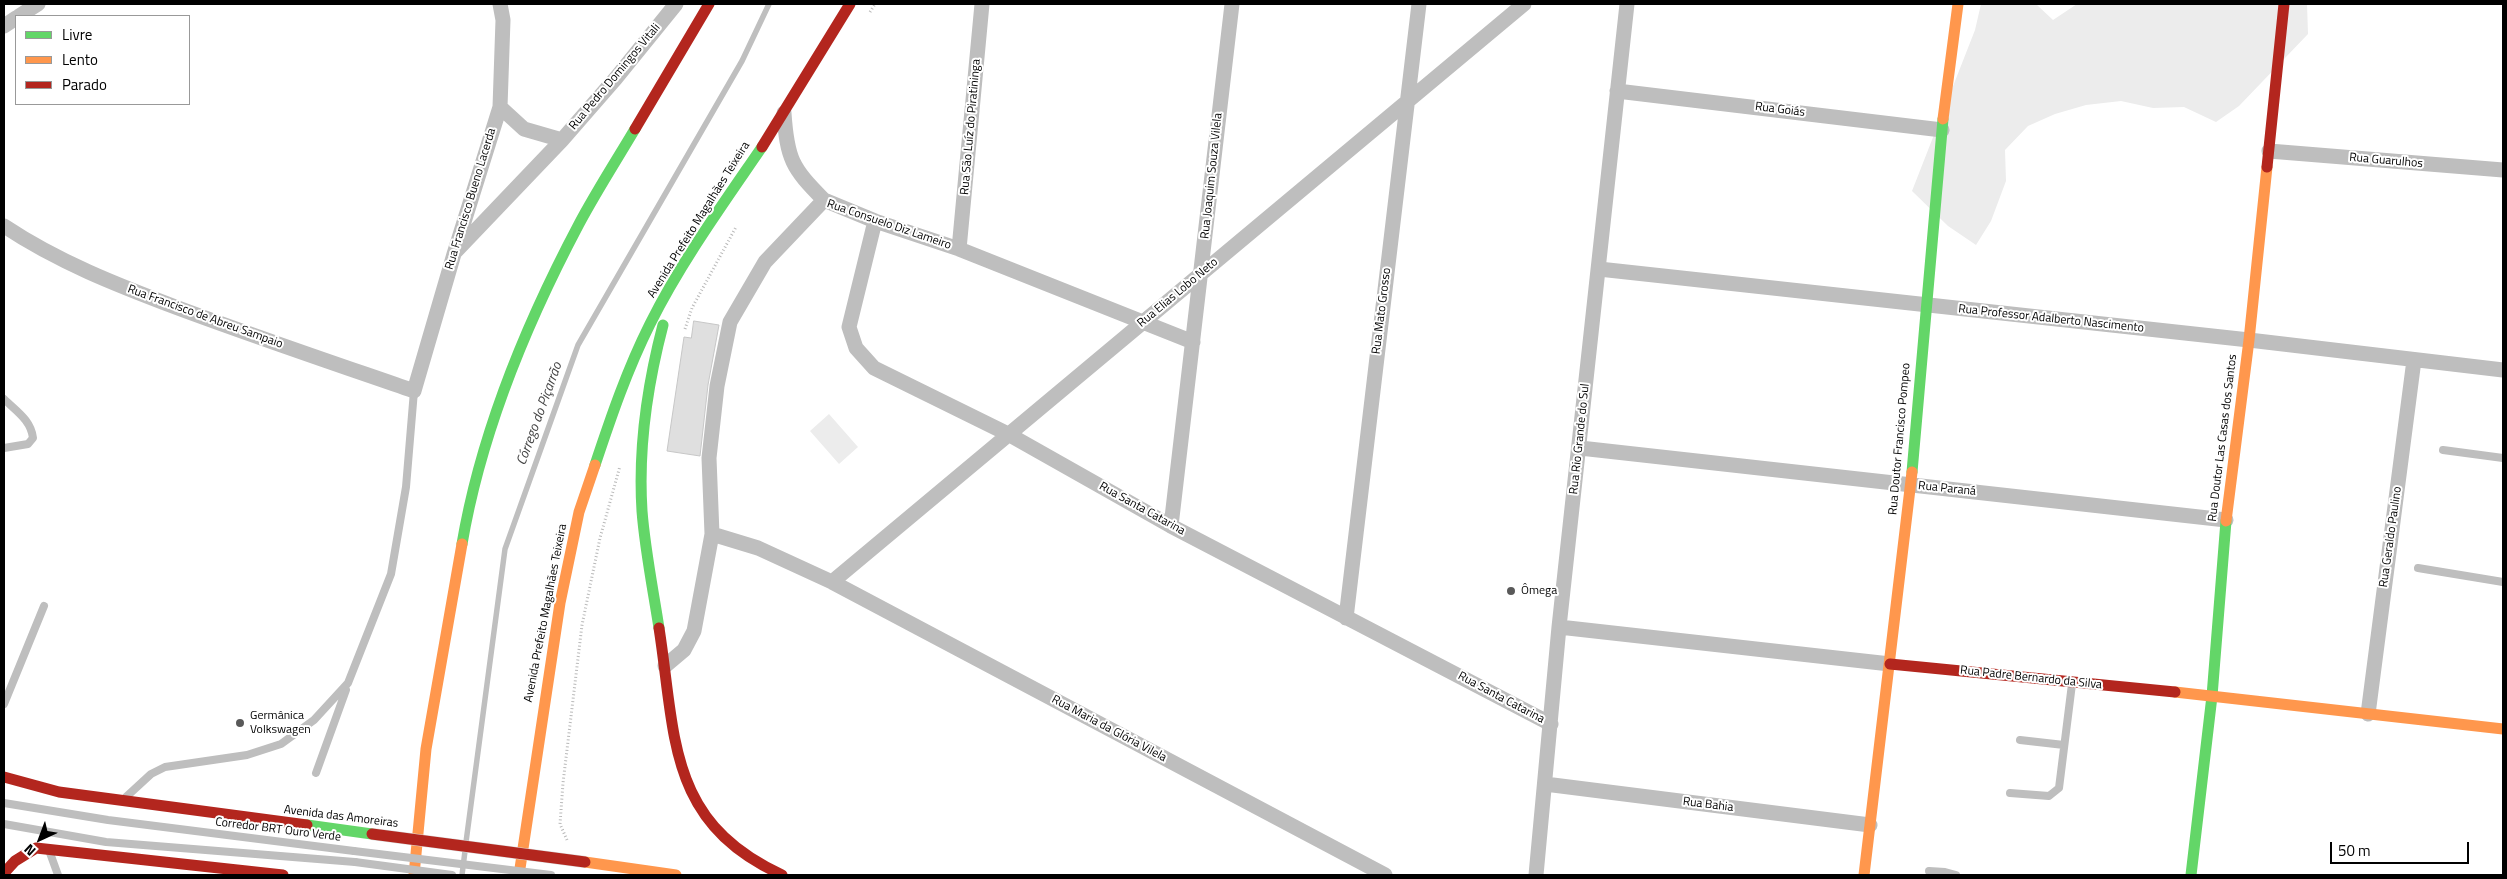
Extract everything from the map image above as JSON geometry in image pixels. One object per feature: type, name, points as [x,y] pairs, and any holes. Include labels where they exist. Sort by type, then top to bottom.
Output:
[{"type":"main road","points":[[414,875],[426,750],[471,492],[486,440],[528,331],[579,224],[709,4]]},
{"type":"main road","name":"Avenida Prefeito Magalhães Teixeira","points":[[519,875],[545,692],[560,603],[580,512],[622,384],[651,322],[682,270],[784,113],[850,4]]},
{"type":"main road","name":"Rua Doutor Francisco Pompeo","points":[[1864,875],[1910,484],[1942,130],[1958,4]]},
{"type":"main road","name":"Rua Doutor Las Casas dos Santos","points":[[2191,875],[2212,696],[2226,520],[2249,340],[2284,4]]},
{"type":"main road","points":[[682,270],[662,325],[647,387],[642,468],[645,537],[672,734],[683,774],[703,813],[727,844],[762,866],[782,875]]},
{"type":"main road","name":"Rua Padre Bernardo da Silva","points":[[1890,664],[2212,696],[2503,729]]},
{"type":"main road","name":"Avenida das Amoreiras","points":[[4,776],[59,792],[235,818],[372,834],[676,875]]},
{"type":"main road","points":[[4,873],[15,861],[36,848],[49,851],[283,875]]},
{"type":"street","points":[[20,15],[38,4]]},
{"type":"street","name":"Rua Francisco Bueno Lacerda","points":[[414,391],[500,106],[502,20],[500,4]]},
{"type":"street","name":"Rua Pedro Domingos Vitali","points":[[500,106],[524,129],[562,140],[616,78],[676,4]]},
{"type":"street","name":"Rua São Luíz do Piratininga","points":[[959,250],[982,4]]},
{"type":"street","name":"Rua Joaquim Souza Vilela","points":[[1172,526],[1232,4]]},
{"type":"street","name":"Rua Mato Grosso","points":[[1346,618],[1419,4]]},
{"type":"street","name":"Rua Elias Lobo Neto","points":[[832,582],[1524,4]]},
{"type":"street","name":"Rua Rio Grande do Sul","points":[[1536,875],[1559,626],[1580,448],[1627,4]]},
{"type":"street","points":[[4,26],[15,18]]},
{"type":"street","name":"Rua Goiás","points":[[1617,91],[1942,130]]},
{"type":"street","points":[[784,113],[786,145],[793,164],[804,180],[824,200]]},
{"type":"street","points":[[454,254],[562,140]]},
{"type":"street","name":"Rua Guarulhos","points":[[2269,150],[2503,170]]},
{"type":"street","name":"Rua Consuelo Diz Lameiro","points":[[664,666],[684,650],[694,631],[712,534],[709,458],[717,386],[730,322],[765,262],[824,200],[875,221],[959,250],[1144,321],[1193,342]]},
{"type":"street","name":"Rua Santa Catarina","points":[[875,221],[849,327],[856,348],[874,368],[1008,434],[1172,526],[1551,724]]},
{"type":"street","name":"Rua Francisco de Abreu Sampaio","points":[[4,226],[35,247],[100,278],[212,321],[414,391]]},
{"type":"street","name":"Rua Professor Adalberto Nascimento","points":[[1599,269],[2249,340],[2503,370]]},
{"type":"street","name":"Rua Geraldo Paulino","points":[[2368,714],[2414,360]]},
{"type":"street","name":"Rua Paraná","points":[[1580,448],[2226,520]]},
{"type":"street","points":[[712,534],[758,548],[832,582]]},
{"type":"street","name":"Rua Maria da Glória Vilela","points":[[832,582],[1385,875]]},
{"type":"street","name":"Rua Padre Bernardo da Silva","points":[[1559,626],[1890,664]]},
{"type":"street","name":"Rua Bahia","points":[[1545,784],[1870,825]]},
{"type":"lane","points":[[316,773],[348,683],[391,574],[406,487],[414,391]]},
{"type":"lane","points":[[4,399],[27,420],[32,429],[33,438],[28,444],[4,448]]},
{"type":"lane","points":[[2443,450],[2503,458]]},
{"type":"lane","points":[[2418,568],[2503,582]]},
{"type":"lane","points":[[4,704],[44,606]]},
{"type":"lane","points":[[2010,793],[2049,796],[2059,788],[2072,682]]},
{"type":"lane","points":[[122,800],[151,774],[165,767],[247,756],[281,744],[314,720],[348,683]]},
{"type":"lane","points":[[2020,740],[2064,745]]},
{"type":"lane","name":"Corredor BRT Ouro Verde","points":[[4,803],[108,820],[551,875]]},
{"type":"lane","name":"Corredor BRT Ouro Verde","points":[[4,824],[106,842],[355,862],[452,875]]},
{"type":"lane","points":[[49,851],[58,875]]},
{"type":"lane","points":[[1929,871],[1956,875]]},
{"type":"path","points":[[867,19],[875,4]]},
{"type":"path","points":[[684,332],[692,308],[739,222]]},
{"type":"path","points":[[568,842],[560,824],[582,625],[600,538],[621,460]]},
{"type":"shaded area","points":[[1981,4],[2036,4],[2053,20],[2077,4],[2307,4],[2308,34],[2239,106],[2216,122],[2184,107],[2153,108],[2121,101],[2086,105],[2055,114],[2028,126],[2005,150],[2006,181],[1991,221],[1976,245],[1948,226],[1912,191],[1975,30]]},
{"type":"shaded area","points":[[829,414],[858,447],[839,464],[810,431]]},
{"type":"building","points":[[694,321],[719,325],[708,385],[700,456],[667,451],[684,337],[691,338]]},
{"type":"waterway","name":"Córrego do Piçarrão","points":[[466,842],[505,549],[578,345],[742,61],[769,4]]},
{"type":"waterway","name":"Córrego do Piçarrão","points":[[462,875],[465,851]]},
{"type":"traffic: fast","points":[[1912,472],[1943,119]]},
{"type":"traffic: fast","points":[[462,544],[470,502],[493,420],[524,340],[541,300],[579,224],[635,129]]},
{"type":"traffic: fast","points":[[595,465],[627,376],[662,301],[703,234],[762,147]]},
{"type":"traffic: fast","points":[[659,628],[643,526],[641,464],[648,394],[663,325]]},
{"type":"traffic: fast","points":[[2191,875],[2212,696],[2226,521]]},
{"type":"traffic: fast","points":[[307,825],[372,834]]},
{"type":"traffic: slow","points":[[1943,119],[1958,4]]},
{"type":"traffic: slow","points":[[2226,521],[2249,340],[2267,167]]},
{"type":"traffic: slow","points":[[519,875],[560,603],[579,512],[595,465]]},
{"type":"traffic: slow","points":[[1864,875],[1912,472]]},
{"type":"traffic: slow","points":[[414,875],[426,749],[462,544]]},
{"type":"traffic: slow","points":[[2175,692],[2503,729]]},
{"type":"traffic: slow","points":[[585,862],[676,875]]},
{"type":"traffic: jam","points":[[635,129],[709,4]]},
{"type":"traffic: jam","points":[[762,147],[850,4]]},
{"type":"traffic: jam","points":[[2267,167],[2284,4]]},
{"type":"traffic: jam","points":[[659,628],[675,740],[684,772],[697,802],[717,829],[744,854],[782,875]]},
{"type":"traffic: jam","points":[[1890,664],[2175,692]]},
{"type":"traffic: jam","points":[[4,777],[59,792],[307,825]]},
{"type":"traffic: jam","points":[[372,834],[585,862]]},
{"type":"traffic: jam","points":[[4,873],[15,861],[36,848],[283,875]]},
{"type":"place","name":"Ômega","points":[[1511,591]]},
{"type":"place","name":"Germânica Volkswagen","points":[[240,723]]}]
